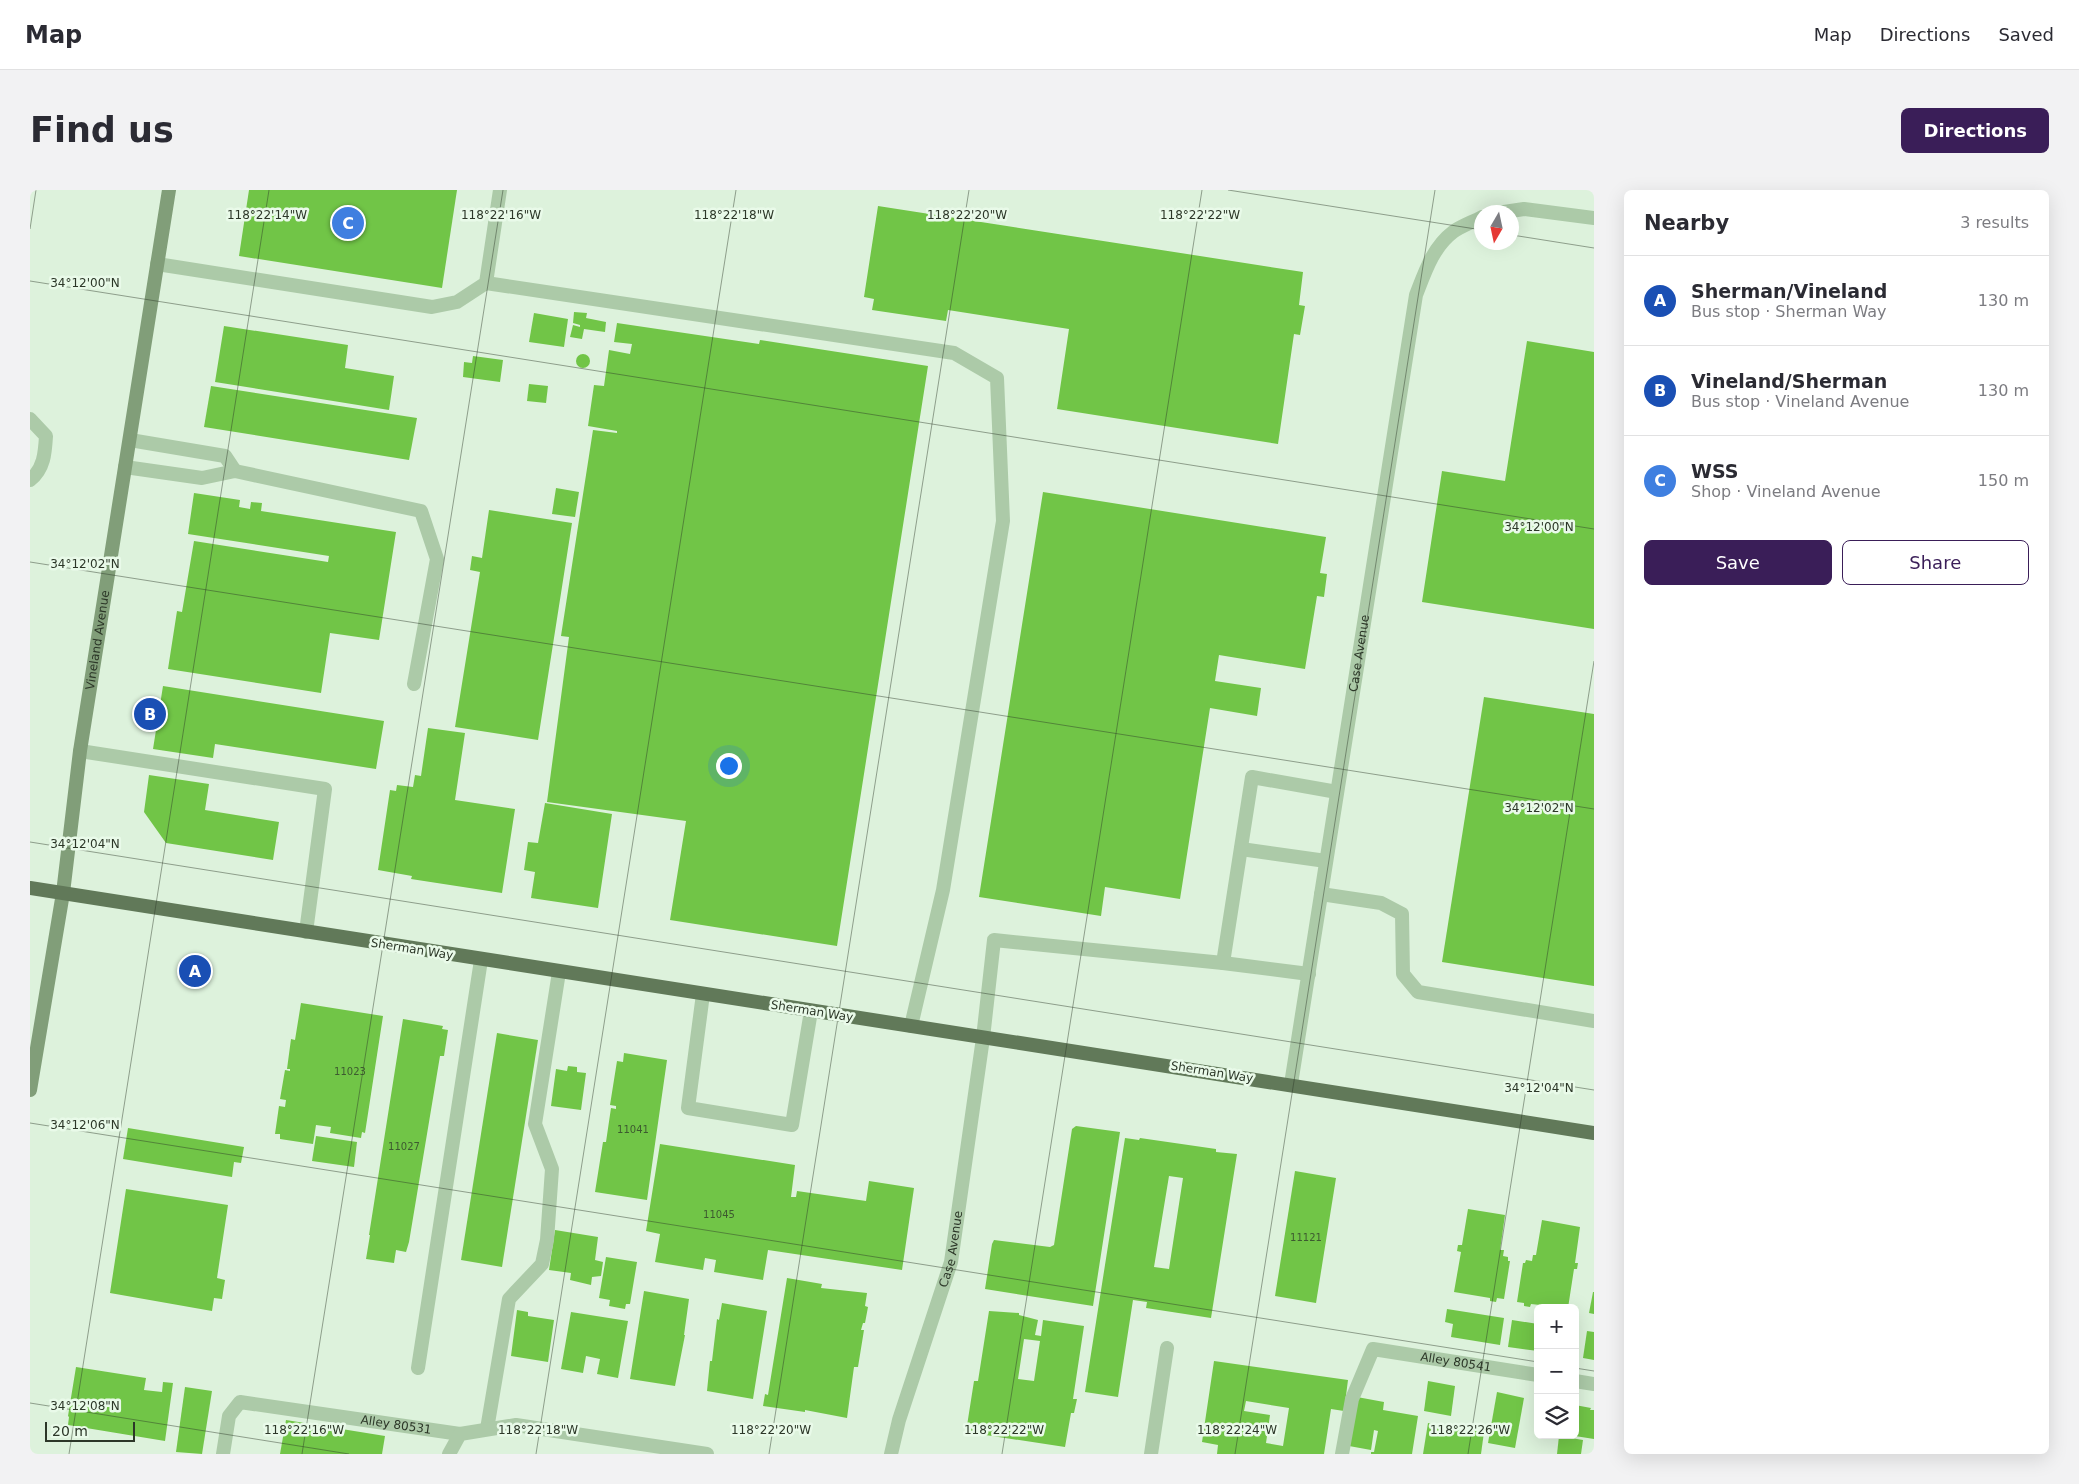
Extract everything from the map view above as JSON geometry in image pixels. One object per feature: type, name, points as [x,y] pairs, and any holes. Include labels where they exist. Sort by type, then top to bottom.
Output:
[{"type":"main road","name":"Vineland Avenue","points":[[30,1090],[62,893],[80,751],[169,190]]},
{"type":"main road","name":"Sherman Way","points":[[30,888],[481,960],[1291,1084],[1594,1133]]},
{"type":"street","points":[[486,283],[500,190]]},
{"type":"street","points":[[1519,210],[1594,218]]},
{"type":"street","name":"Case Avenue","points":[[1291,1084],[1416,295],[1429,260],[1453,232],[1474,222]]},
{"type":"street","points":[[157,264],[432,307],[457,302],[486,283],[954,352],[997,378],[1002,521],[943,890],[911,1026]]},
{"type":"street","points":[[30,419],[46,436],[46,455],[37,474],[30,480]]},
{"type":"street","points":[[130,440],[225,456],[235,471]]},
{"type":"street","points":[[126,467],[202,478],[235,471],[421,512],[437,559],[414,684]]},
{"type":"street","points":[[80,751],[324,789],[306,932]]},
{"type":"street","points":[[1308,974],[1223,963],[1240,850],[1252,777],[1337,792]]},
{"type":"street","points":[[1240,850],[1326,862]]},
{"type":"street","points":[[1321,894],[1381,903],[1402,914],[1403,974],[1418,992],[1594,1021]]},
{"type":"street","name":"Case Avenue","points":[[891,1454],[899,1420],[951,1262],[983,1038],[994,940],[1223,963]]},
{"type":"street","points":[[418,1368],[481,960]]},
{"type":"street","points":[[487,1429],[510,1300],[542,1264],[547,1240],[552,1169],[535,1124],[559,972]]},
{"type":"street","points":[[703,994],[688,1108],[792,1125],[811,1011]]},
{"type":"street","points":[[1151,1454],[1167,1348]]},
{"type":"street","name":"Alley 80541","points":[[1342,1454],[1352,1399],[1373,1349],[1534,1374]]},
{"type":"street","points":[[1579,1382],[1594,1384]]},
{"type":"street","name":"Alley 80531","points":[[223,1454],[229,1416],[240,1402],[460,1434]]},
{"type":"street","points":[[449,1454],[460,1434],[516,1425],[707,1454]]},
{"type":"building","points":[[249,190],[457,190],[442,288],[239,256]]},
{"type":"building","points":[[878,206],[1303,272],[1299,305],[1305,306],[1300,335],[1294,334],[1278,444],[1057,409],[1069,329],[948,310],[946,321],[872,310],[874,299],[864,297]]},
{"type":"building","points":[[574,312],[587,313],[586,318],[606,322],[605,332],[584,329],[582,339],[570,337],[573,325],[580,327],[580,325],[573,323]]},
{"type":"building","points":[[534,313],[568,319],[564,347],[529,342]]},
{"type":"building","points":[[617,323],[759,344],[760,340],[928,366],[837,946],[670,920],[686,821],[547,802],[569,637],[561,636],[593,430],[617,433],[617,431],[588,426],[594,385],[604,386],[609,350],[630,354],[632,344],[614,342]]},
{"type":"building","points":[[224,326],[348,345],[345,368],[394,376],[389,410],[215,382]]},
{"type":"building","points":[[1527,341],[1594,352],[1594,629],[1422,602],[1442,471],[1505,481]]},
{"type":"building","points":[[580,354],[586,354],[590,361],[586,368],[580,368],[576,364],[576,358]]},
{"type":"building","points":[[473,356],[503,360],[500,382],[463,377],[464,362],[472,363]]},
{"type":"building","points":[[529,384],[548,386],[546,403],[527,401]]},
{"type":"building","points":[[211,386],[417,418],[409,460],[204,427]]},
{"type":"building","points":[[556,488],[579,492],[575,517],[552,514]]},
{"type":"building","points":[[1043,492],[1326,537],[1320,573],[1327,574],[1324,597],[1317,596],[1305,669],[1219,655],[1215,681],[1261,688],[1257,716],[1210,708],[1180,899],[1105,887],[1101,916],[979,897]]},
{"type":"building","points":[[194,493],[240,500],[239,507],[250,509],[251,502],[262,503],[261,511],[396,532],[379,640],[330,633],[321,693],[168,669],[177,611],[182,612],[194,541],[328,562],[329,556],[188,534]]},
{"type":"building","points":[[489,510],[572,523],[538,740],[455,727],[480,572],[470,570],[472,556],[482,558]]},
{"type":"building","points":[[163,686],[384,721],[376,769],[215,744],[213,758],[153,749]]},
{"type":"building","points":[[1484,697],[1594,714],[1594,986],[1442,962]]},
{"type":"building","points":[[428,728],[465,733],[455,800],[515,809],[502,893],[411,879],[412,876],[378,870],[390,790],[396,791],[397,785],[413,787],[415,775],[421,776]]},
{"type":"building","points":[[149,775],[209,784],[205,810],[279,822],[273,860],[166,843],[144,812]]},
{"type":"building","points":[[545,803],[612,814],[598,908],[531,898],[535,872],[524,870],[528,842],[538,843]]},
{"type":"building","points":[[301,1003],[383,1016],[365,1133],[362,1132],[361,1138],[330,1133],[331,1127],[316,1125],[313,1144],[280,1139],[280,1134],[275,1134],[279,1106],[285,1107],[286,1100],[280,1099],[285,1070],[290,1071],[290,1069],[287,1069],[291,1039],[295,1040]]},
{"type":"building","points":[[403,1019],[443,1026],[442,1029],[448,1030],[444,1056],[440,1056],[409,1242],[406,1252],[396,1250],[394,1263],[366,1259]]},
{"type":"building","points":[[497,1033],[538,1040],[502,1267],[461,1260]]},
{"type":"building","points":[[624,1053],[667,1060],[647,1200],[595,1192],[611,1108],[616,1109],[616,1106],[610,1105],[617,1061],[623,1062]]},
{"type":"building","points":[[568,1066],[577,1067],[577,1072],[586,1073],[581,1110],[551,1106],[556,1069],[567,1071]]},
{"type":"building","points":[[1076,1126],[1120,1132],[1093,1306],[985,1289],[994,1240],[1050,1247],[1054,1245],[1072,1129]]},
{"type":"building","points":[[128,1128],[244,1147],[241,1163],[234,1162],[232,1177],[123,1159]]},
{"type":"building","points":[[316,1136],[357,1142],[354,1167],[312,1161]]},
{"type":"building","points":[[1125,1138],[1139,1140],[1140,1138],[1216,1149],[1216,1152],[1237,1154],[1211,1318],[1146,1308],[1147,1302],[1133,1300],[1118,1397],[1085,1392]],"holes":[[[1169,1176],[1183,1178],[1169,1269],[1154,1267]]]},
{"type":"building","points":[[660,1144],[795,1165],[791,1197],[796,1197],[797,1191],[866,1201],[869,1181],[914,1188],[902,1270],[768,1250],[763,1280],[714,1272],[716,1260],[705,1258],[703,1270],[655,1262],[660,1234],[646,1231]]},
{"type":"building","points":[[1295,1171],[1336,1178],[1316,1303],[1275,1296]]},
{"type":"building","points":[[126,1189],[228,1205],[217,1278],[225,1280],[222,1299],[214,1298],[212,1311],[110,1293]]},
{"type":"building","points":[[1468,1209],[1505,1215],[1500,1250],[1504,1250],[1503,1256],[1508,1257],[1508,1261],[1510,1261],[1504,1299],[1497,1298],[1496,1302],[1490,1301],[1490,1298],[1454,1292],[1461,1252],[1457,1251],[1458,1245],[1462,1245]]},
{"type":"building","points":[[1542,1220],[1580,1227],[1575,1263],[1578,1263],[1577,1269],[1574,1269],[1569,1304],[1531,1304],[1530,1307],[1524,1306],[1524,1303],[1517,1302],[1523,1263],[1526,1260],[1532,1261],[1533,1255],[1536,1255]]},
{"type":"building","points":[[555,1230],[598,1237],[595,1260],[603,1262],[601,1276],[592,1277],[591,1285],[570,1280],[571,1273],[549,1270]]},
{"type":"building","points":[[606,1257],[637,1262],[630,1304],[626,1304],[625,1309],[609,1306],[610,1300],[599,1298]]},
{"type":"building","points":[[787,1278],[822,1284],[821,1288],[867,1293],[865,1306],[868,1307],[865,1323],[863,1323],[861,1330],[864,1330],[858,1367],[854,1367],[847,1418],[805,1410],[805,1412],[763,1406],[765,1394],[768,1395]]},
{"type":"building","points":[[644,1291],[689,1299],[685,1335],[675,1386],[630,1379]]},
{"type":"building","points":[[1594,1292],[1594,1314],[1589,1313]]},
{"type":"building","points":[[722,1303],[767,1311],[753,1399],[707,1391],[717,1319],[719,1320]]},
{"type":"building","points":[[1447,1309],[1504,1318],[1500,1345],[1451,1337],[1453,1324],[1445,1322]]},
{"type":"building","points":[[517,1310],[528,1312],[528,1316],[554,1320],[548,1362],[511,1356]]},
{"type":"building","points":[[989,1311],[1019,1313],[1019,1315],[1038,1320],[1035,1335],[1041,1336],[1043,1320],[1084,1326],[1073,1399],[1077,1399],[1074,1413],[1071,1413],[1065,1447],[966,1432],[974,1381],[978,1381]],"holes":[[[1024,1339],[1040,1341],[1034,1381],[1018,1379]]]},
{"type":"building","points":[[571,1312],[628,1321],[618,1378],[597,1374],[600,1359],[586,1356],[583,1373],[561,1369]]},
{"type":"building","points":[[1512,1320],[1534,1323],[1534,1350],[1508,1347]]},
{"type":"building","points":[[1587,1331],[1594,1332],[1594,1360],[1583,1358]]},
{"type":"building","points":[[1214,1361],[1348,1380],[1344,1411],[1331,1409],[1324,1454],[1217,1454],[1218,1445],[1202,1442]],"holes":[[[1246,1401],[1289,1408],[1283,1446],[1266,1443],[1270,1415],[1244,1411]]]},
{"type":"building","points":[[76,1367],[146,1378],[144,1390],[162,1392],[163,1382],[173,1383],[165,1441],[68,1425]]},
{"type":"building","points":[[1428,1381],[1455,1386],[1451,1416],[1424,1411]]},
{"type":"building","points":[[185,1387],[212,1391],[202,1454],[176,1452]]},
{"type":"building","points":[[1497,1392],[1524,1398],[1515,1448],[1488,1443]]},
{"type":"building","points":[[1357,1397],[1384,1402],[1383,1410],[1418,1416],[1412,1454],[1371,1454],[1371,1452],[1374,1452],[1378,1431],[1374,1430],[1371,1450],[1349,1446]]},
{"type":"building","points":[[1579,1406],[1594,1410],[1594,1439],[1579,1437]]},
{"type":"building","points":[[286,1420],[385,1436],[382,1454],[280,1454]]},
{"type":"building","points":[[1428,1423],[1484,1432],[1481,1454],[1423,1454]]},
{"type":"building","points":[[1559,1439],[1583,1440],[1581,1454],[1557,1454]]},
{"type":"place","name":"WSS","points":[[348,223]]},
{"type":"place","name":"Vineland/Sherman","points":[[150,714]]},
{"type":"place","name":"Sherman/Vineland","points":[[195,971]]}]
